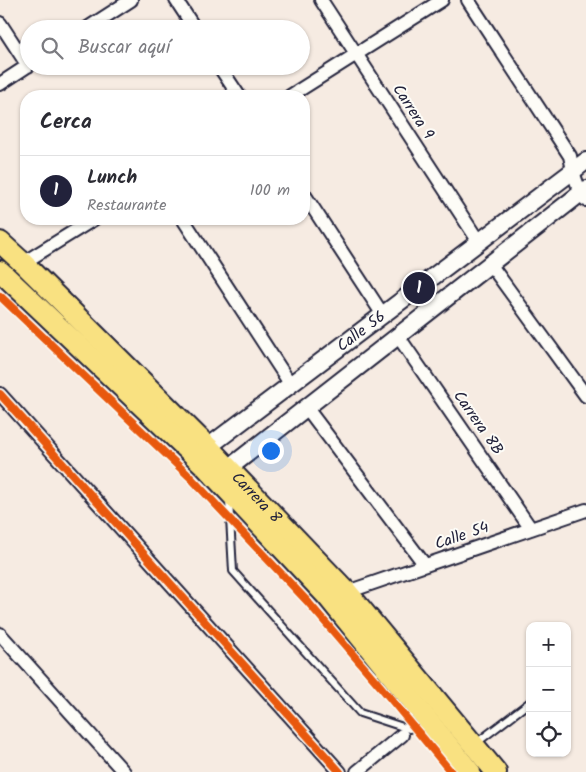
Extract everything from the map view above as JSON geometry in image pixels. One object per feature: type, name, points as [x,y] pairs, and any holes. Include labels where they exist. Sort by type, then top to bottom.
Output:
[{"type":"main road","name":"Carrera 8","points":[[0,242],[229,468],[348,592],[496,772]]},
{"type":"main road","name":"Carrera 8","points":[[0,271],[204,465],[327,596],[470,772]]},
{"type":"street","points":[[100,20],[131,0]]},
{"type":"street","points":[[176,0],[189,20]]},
{"type":"street","name":"Carrera 9","points":[[321,0],[478,242]]},
{"type":"street","points":[[299,90],[442,0]]},
{"type":"street","points":[[468,0],[579,163],[584,194]]},
{"type":"street","points":[[0,23],[20,53]]},
{"type":"street","points":[[0,84],[20,70]]},
{"type":"street","points":[[226,75],[235,90]]},
{"type":"street","name":"Calle 56","points":[[208,447],[383,315],[579,163]]},
{"type":"street","name":"Calle 56","points":[[229,468],[490,264],[584,194]]},
{"type":"street","points":[[310,203],[383,315]]},
{"type":"street","points":[[23,263],[84,225]]},
{"type":"street","points":[[187,225],[291,384]]},
{"type":"street","points":[[490,264],[586,396]]},
{"type":"street","name":"Carrera 8B","points":[[398,336],[531,529]]},
{"type":"street","points":[[0,394],[340,772]]},
{"type":"street","points":[[306,407],[425,565]]},
{"type":"street","name":"Calle 54","points":[[348,592],[586,510]]},
{"type":"street","points":[[0,634],[124,772]]},
{"type":"street","points":[[357,772],[405,732]]},
{"type":"lane","points":[[229,492],[233,571],[360,713],[405,732],[424,716]]},
{"type":"lane","points":[[474,745],[526,705]]},
{"type":"cycle path","points":[[0,296],[189,476],[307,601],[451,772]]},
{"type":"cycle path","points":[[0,394],[340,772]]},
{"type":"place","name":"Lunch","points":[[419,288]]}]
